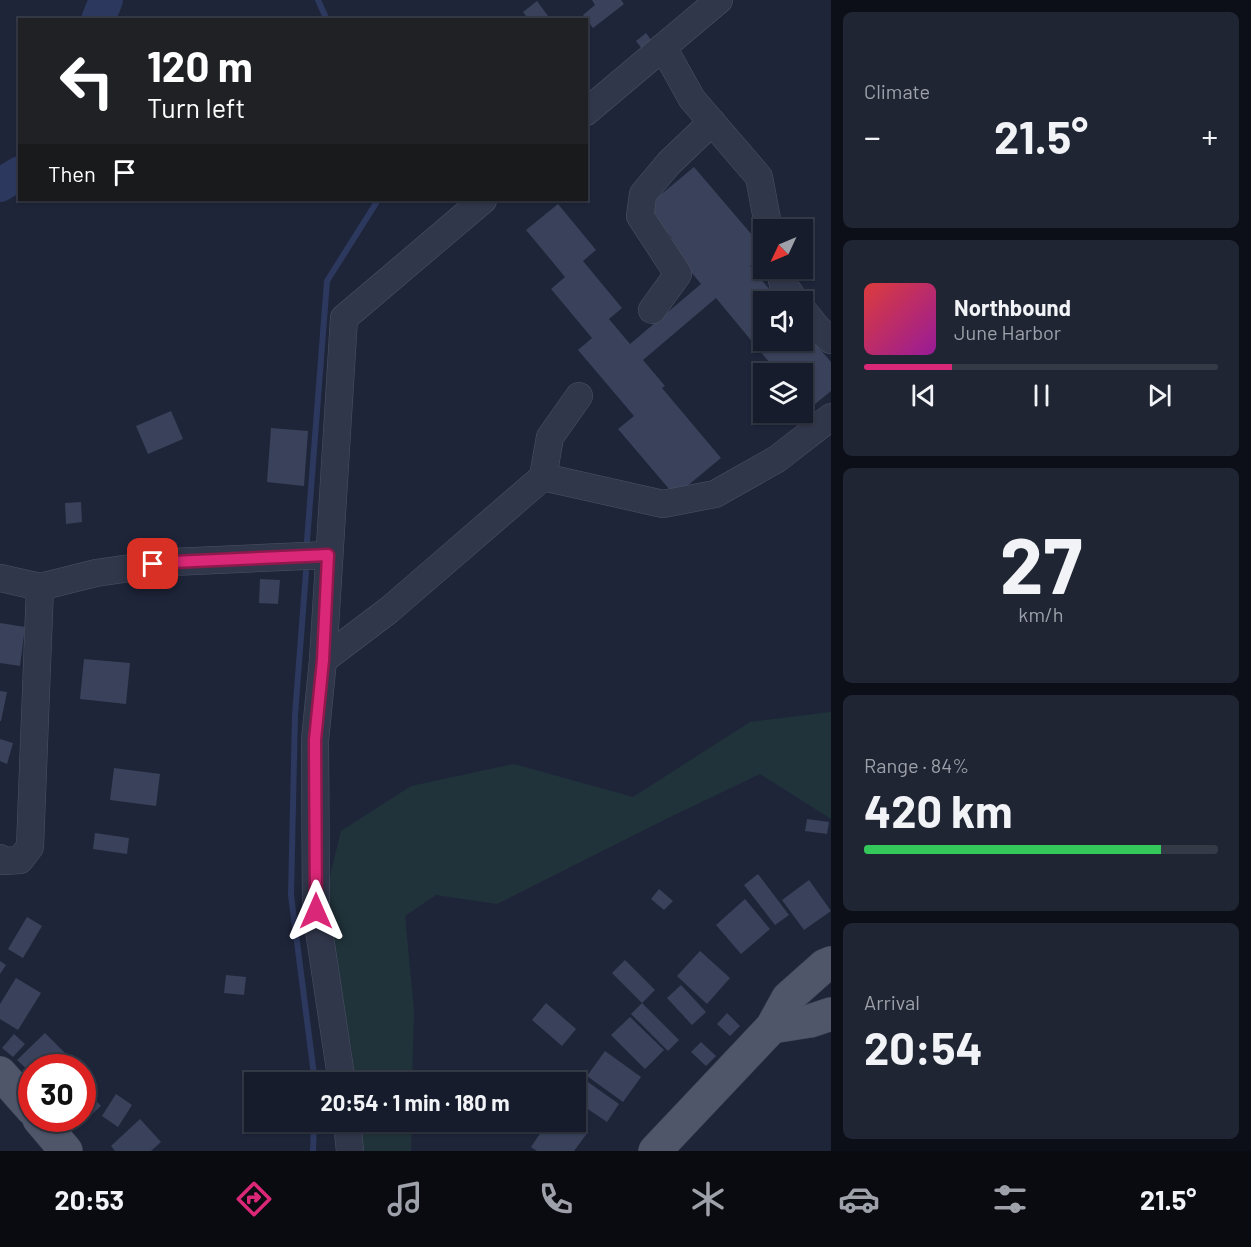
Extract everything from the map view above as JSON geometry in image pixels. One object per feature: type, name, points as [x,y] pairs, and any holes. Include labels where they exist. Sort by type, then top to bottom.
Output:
[{"type":"main road","points":[[656,1151],[772,1027],[788,998],[824,966],[831,963]]},
{"type":"main road","points":[[772,1027],[810,1021],[831,1014]]},
{"type":"main road","points":[[0,1073],[18,1093]]},
{"type":"main road","points":[[50,1132],[66,1151]]},
{"type":"street","points":[[588,110],[719,0]]},
{"type":"street","points":[[663,47],[692,99],[759,177],[768,219]]},
{"type":"street","points":[[652,310],[678,274],[640,216],[643,194],[669,163],[712,122]]},
{"type":"street","points":[[340,1072],[316,911],[315,740],[323,660],[344,318],[482,201]]},
{"type":"street","points":[[813,322],[831,340]]},
{"type":"street","points":[[323,660],[389,610],[543,477],[550,437],[579,396]]},
{"type":"street","points":[[543,477],[663,504],[715,494],[777,459],[831,417]]},
{"type":"street","points":[[0,578],[40,587],[96,573],[172,562],[328,555]]},
{"type":"street","points":[[0,858],[4,861],[20,860],[30,847],[40,587]]},
{"type":"street","points":[[348,1132],[350,1151]]},
{"type":"shaded area","points":[[831,712],[831,819],[760,774],[497,904],[436,895],[405,916],[414,1010],[412,1072],[354,1072],[351,1046],[322,909],[341,831],[411,786],[514,764],[633,797],[750,722]]},
{"type":"shaded area","points":[[360,1132],[412,1132],[411,1151],[362,1151]]},
{"type":"building","points":[[592,0],[621,0],[624,4],[593,28],[588,18],[583,15],[595,5]]},
{"type":"building","points":[[537,1],[550,18],[528,18],[523,12]]},
{"type":"building","points":[[646,33],[652,41],[642,49],[636,41]]},
{"type":"building","points":[[694,167],[753,236],[753,264],[750,266],[753,270],[753,279],[761,279],[771,291],[753,291],[753,343],[716,298],[643,360],[665,386],[662,388],[721,458],[675,496],[618,429],[634,416],[578,350],[592,338],[551,289],[565,277],[526,230],[558,204],[596,250],[583,261],[622,308],[609,319],[630,344],[701,284],[667,243],[672,238],[646,207]]},
{"type":"building","points":[[813,341],[831,362],[831,391],[813,406],[813,363],[770,363],[760,351],[813,351]]},
{"type":"building","points":[[171,411],[183,439],[148,454],[136,426]]},
{"type":"building","points":[[271,428],[308,431],[304,486],[267,482]]},
{"type":"building","points":[[81,502],[82,522],[66,524],[65,503]]},
{"type":"building","points":[[260,579],[280,580],[278,604],[259,603]]},
{"type":"building","points":[[0,623],[25,627],[20,666],[0,663]]},
{"type":"building","points":[[84,659],[130,663],[126,704],[80,699]]},
{"type":"building","points":[[0,691],[7,692],[1,721],[0,721]]},
{"type":"building","points":[[0,739],[13,743],[7,764],[0,761]]},
{"type":"building","points":[[114,768],[160,774],[156,806],[110,800]]},
{"type":"building","points":[[807,819],[829,822],[827,834],[805,831]]},
{"type":"building","points":[[95,833],[129,838],[127,854],[93,849]]},
{"type":"building","points":[[758,874],[789,915],[775,925],[744,885]]},
{"type":"building","points":[[809,880],[831,911],[804,930],[782,900]]},
{"type":"building","points":[[659,889],[673,901],[664,910],[651,899]]},
{"type":"building","points":[[745,899],[770,929],[741,954],[716,925]]},
{"type":"building","points":[[27,917],[42,926],[23,958],[8,949]]},
{"type":"building","points":[[700,951],[730,978],[707,1004],[677,976]]},
{"type":"building","points":[[625,960],[655,990],[642,1003],[612,973]]},
{"type":"building","points":[[0,961],[6,965],[0,974]]},
{"type":"building","points":[[226,975],[246,977],[244,995],[224,993]]},
{"type":"building","points":[[16,978],[41,993],[18,1030],[0,1019],[0,1004]]},
{"type":"building","points":[[681,985],[706,1012],[692,1025],[667,998]]},
{"type":"building","points":[[546,1003],[576,1029],[562,1046],[532,1020]]},
{"type":"building","points":[[642,1003],[679,1040],[668,1051],[631,1014]]},
{"type":"building","points":[[727,1013],[740,1026],[730,1036],[717,1024]]},
{"type":"building","points":[[630,1017],[664,1050],[645,1069],[611,1035]]},
{"type":"building","points":[[45,1033],[66,1054],[23,1054]]},
{"type":"building","points":[[14,1034],[25,1044],[13,1057],[2,1048]]},
{"type":"building","points":[[701,1042],[716,1056],[706,1066],[691,1052]]},
{"type":"building","points":[[605,1051],[641,1077],[623,1102],[587,1076]]},
{"type":"building","points":[[586,1081],[619,1104],[607,1122],[586,1108]]},
{"type":"building","points":[[116,1094],[132,1105],[118,1127],[102,1116]]},
{"type":"building","points":[[96,1101],[101,1106],[96,1111]]},
{"type":"building","points":[[140,1119],[161,1142],[151,1151],[115,1151],[111,1146]]},
{"type":"building","points":[[541,1132],[588,1132],[574,1151],[537,1151],[531,1147]]},
{"type":"waterway","points":[[99,18],[106,0]]},
{"type":"waterway","points":[[318,0],[326,18]]},
{"type":"waterway","points":[[0,185],[18,174]]},
{"type":"waterway","points":[[307,541],[327,281],[377,201]]},
{"type":"waterway","points":[[306,572],[295,715],[291,895],[314,1072]]},
{"type":"waterway","points":[[313,1151],[314,1132]]},
{"type":"route","points":[[153,564],[328,555],[323,660],[315,740],[316,911]]}]
